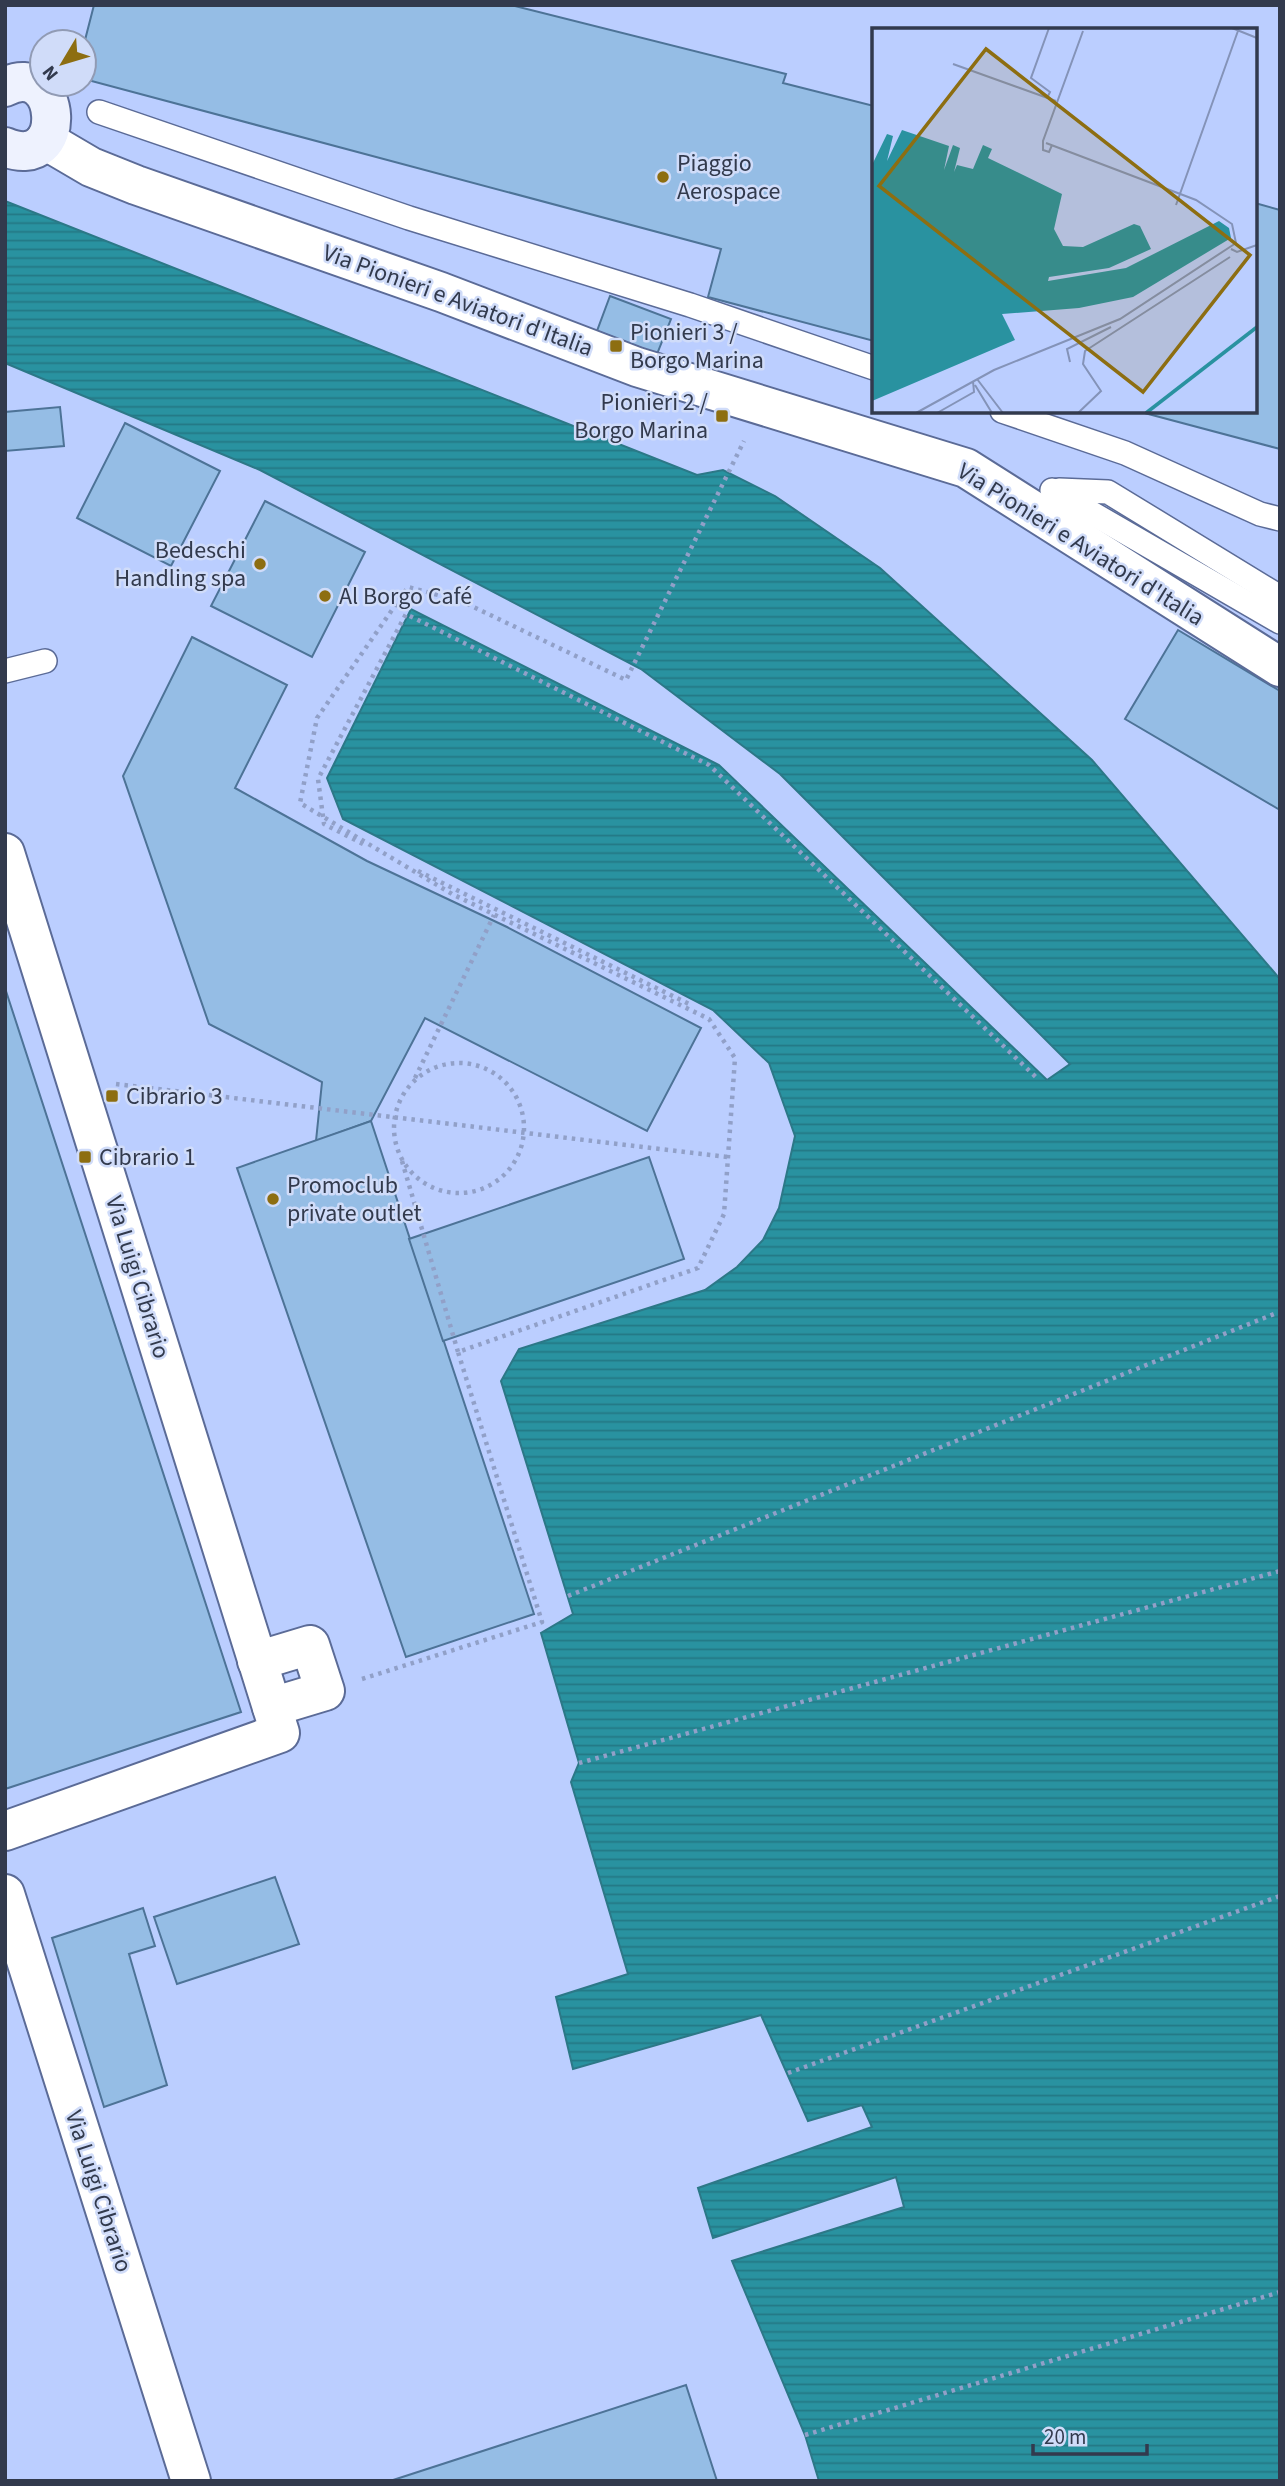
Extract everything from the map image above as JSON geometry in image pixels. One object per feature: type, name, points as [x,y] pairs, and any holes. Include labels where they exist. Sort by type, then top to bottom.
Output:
[{"type":"street","points":[[5,87],[24,83],[38,88],[48,98],[54,112],[52,127],[45,140],[25,150],[5,146]]},
{"type":"street","name":"Via Pionieri e Aviatori d'Italia","points":[[45,140],[91,167],[441,292],[637,366],[966,468],[1045,500],[1112,562],[1280,667]]},
{"type":"street","name":"Via Luigi Cibrario","points":[[5,853],[280,1733],[5,1831]]},
{"type":"street","points":[[257,1661],[310,1645],[325,1691],[272,1707]]},
{"type":"street","name":"Via Luigi Cibrario","points":[[6,1898],[191,2481]]},
{"type":"lane","points":[[99,112],[409,218],[690,305],[872,367]]},
{"type":"lane","points":[[1008,413],[1125,453],[1259,514],[1280,519]]},
{"type":"lane","points":[[1045,500],[1108,492],[1220,573],[1280,622]]},
{"type":"lane","points":[[1220,573],[1280,597]]},
{"type":"lane","points":[[5,671],[45,661]]},
{"type":"path","points":[[458,1352],[698,1268],[724,1214],[735,1058],[709,1019],[452,894],[300,803],[317,718],[408,587],[461,601],[626,680],[740,449]]},
{"type":"path","points":[[691,1005],[324,824],[318,779],[406,614],[709,765],[1039,1080]]},
{"type":"path","points":[[325,1691],[542,1622],[394,1138],[394,1117],[401,1096],[415,1079],[494,915]]},
{"type":"path","points":[[401,1158],[414,1176],[431,1188],[452,1194],[473,1193],[492,1185],[509,1171],[520,1154],[525,1133],[523,1111],[513,1090],[498,1074],[478,1065],[456,1062],[434,1067],[415,1079]]},
{"type":"path","points":[[76,1079],[727,1157]]},
{"type":"path","points":[[568,1596],[1274,1314]]},
{"type":"path","points":[[579,1763],[1280,1571]]},
{"type":"path","points":[[788,2073],[1280,1896]]},
{"type":"path","points":[[805,2435],[1280,2292]]},
{"type":"shaded area","points":[[5,201],[697,475],[723,470],[775,496],[880,568],[1092,760],[1280,979],[1280,2481],[819,2481],[805,2435],[732,2261],[904,2207],[896,2177],[713,2238],[698,2188],[872,2127],[862,2105],[808,2121],[761,2015],[573,2069],[556,1997],[628,1974],[571,1782],[579,1763],[541,1633],[573,1614],[501,1381],[519,1349],[705,1290],[737,1267],[763,1240],[779,1208],[795,1136],[769,1063],[713,1010],[343,819],[327,778],[411,609],[719,765],[1047,1080],[1070,1064],[780,774],[641,669],[260,470],[5,363]]},
{"type":"building","name":"Piaggio Aerospace","points":[[94,5],[511,5],[786,74],[783,83],[872,105],[872,340],[708,297],[721,249],[98,83],[98,28],[88,28]]},
{"type":"building","points":[[1257,204],[1280,210],[1280,449],[1145,413],[1257,413]]},
{"type":"building","points":[[610,296],[671,319],[657,354],[597,331]]},
{"type":"building","points":[[60,407],[64,446],[5,451],[5,412]]},
{"type":"building","points":[[125,423],[220,471],[171,566],[77,518]]},
{"type":"building","points":[[265,501],[365,552],[312,657],[211,606]]},
{"type":"building","points":[[1178,630],[1280,691],[1280,810],[1125,719]]},
{"type":"building","points":[[192,637],[287,685],[235,788],[367,861],[507,927],[701,1028],[647,1131],[425,1018],[371,1121],[316,1141],[322,1082],[209,1024],[123,776]]},
{"type":"building","points":[[5,988],[241,1712],[5,1789]]},
{"type":"building","points":[[371,1121],[534,1614],[406,1657],[237,1168]]},
{"type":"building","points":[[649,1157],[684,1259],[443,1341],[409,1239]]},
{"type":"building","points":[[275,1877],[299,1944],[177,1984],[154,1917]]},
{"type":"building","points":[[143,1908],[155,1946],[129,1954],[167,2085],[104,2107],[52,1938]]},
{"type":"building","points":[[686,2385],[717,2481],[390,2481]]},
{"type":"place","name":"Piaggio Aerospace","points":[[663,177]]},
{"type":"place","name":"Pionieri 3 / Borgo Marina","points":[[616,346]]},
{"type":"place","name":"Pionieri 2 / Borgo Marina","points":[[722,416]]},
{"type":"place","name":"Bedeschi Handling spa","points":[[260,564]]},
{"type":"place","name":"Al Borgo Café","points":[[325,596]]},
{"type":"place","name":"Cibrario 3","points":[[112,1096]]},
{"type":"place","name":"Cibrario 1","points":[[85,1157]]},
{"type":"place","name":"Promoclub private outlet","points":[[273,1199]]}]
